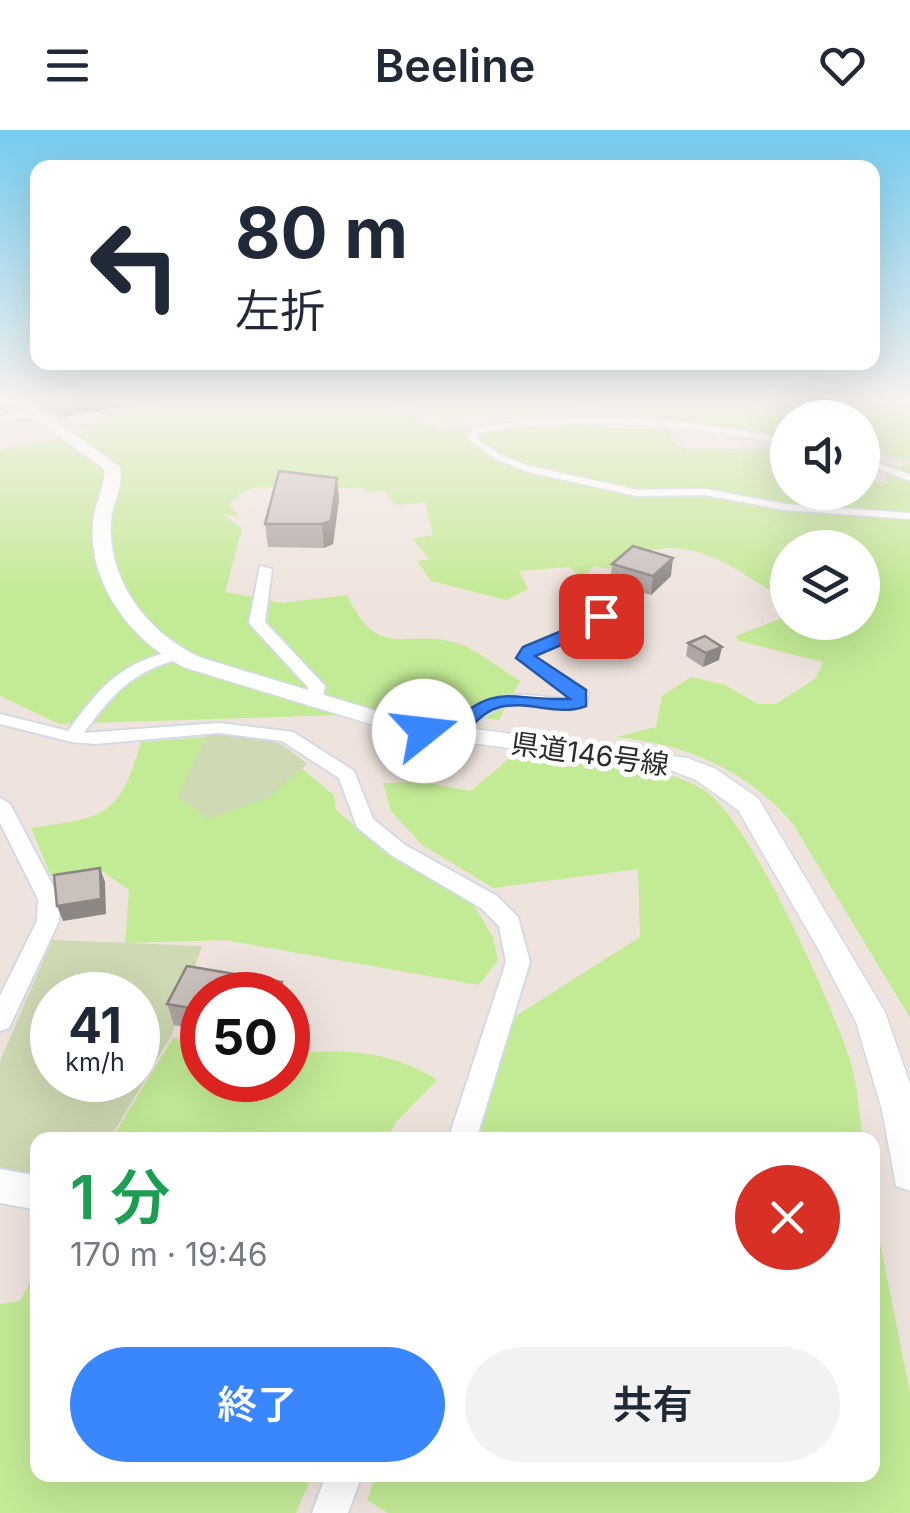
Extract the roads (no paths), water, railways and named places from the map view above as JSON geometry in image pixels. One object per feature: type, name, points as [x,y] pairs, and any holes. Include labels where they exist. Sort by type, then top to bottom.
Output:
[{"type":"main road","name":"県道146号線","points":[[112,467],[113,484],[102,521],[106,552],[130,608],[147,634],[177,655],[315,702],[448,736],[678,764],[705,774],[748,804],[873,1022],[900,1110],[910,1174]]},
{"type":"street","points":[[264,569],[256,623],[318,686],[315,702]]},
{"type":"street","points":[[448,736],[480,707],[496,702],[514,699],[569,706],[579,702],[580,694],[525,658],[530,650],[594,624],[600,608]]},
{"type":"street","points":[[72,736],[119,675],[145,661],[177,655]]},
{"type":"street","points":[[0,719],[95,739],[219,728],[286,736],[347,774],[364,822],[386,840],[488,902],[510,923],[518,962],[465,1132]]},
{"type":"street","points":[[0,804],[50,899],[48,921],[0,1020]]},
{"type":"street","points":[[0,1186],[30,1192]]},
{"type":"street","points":[[330,1513],[341,1482]]},
{"type":"lane","points":[[521,467],[637,492],[704,492],[770,504]]},
{"type":"lane","points":[[880,467],[910,478]]},
{"type":"lane","points":[[827,510],[910,516]]}]
